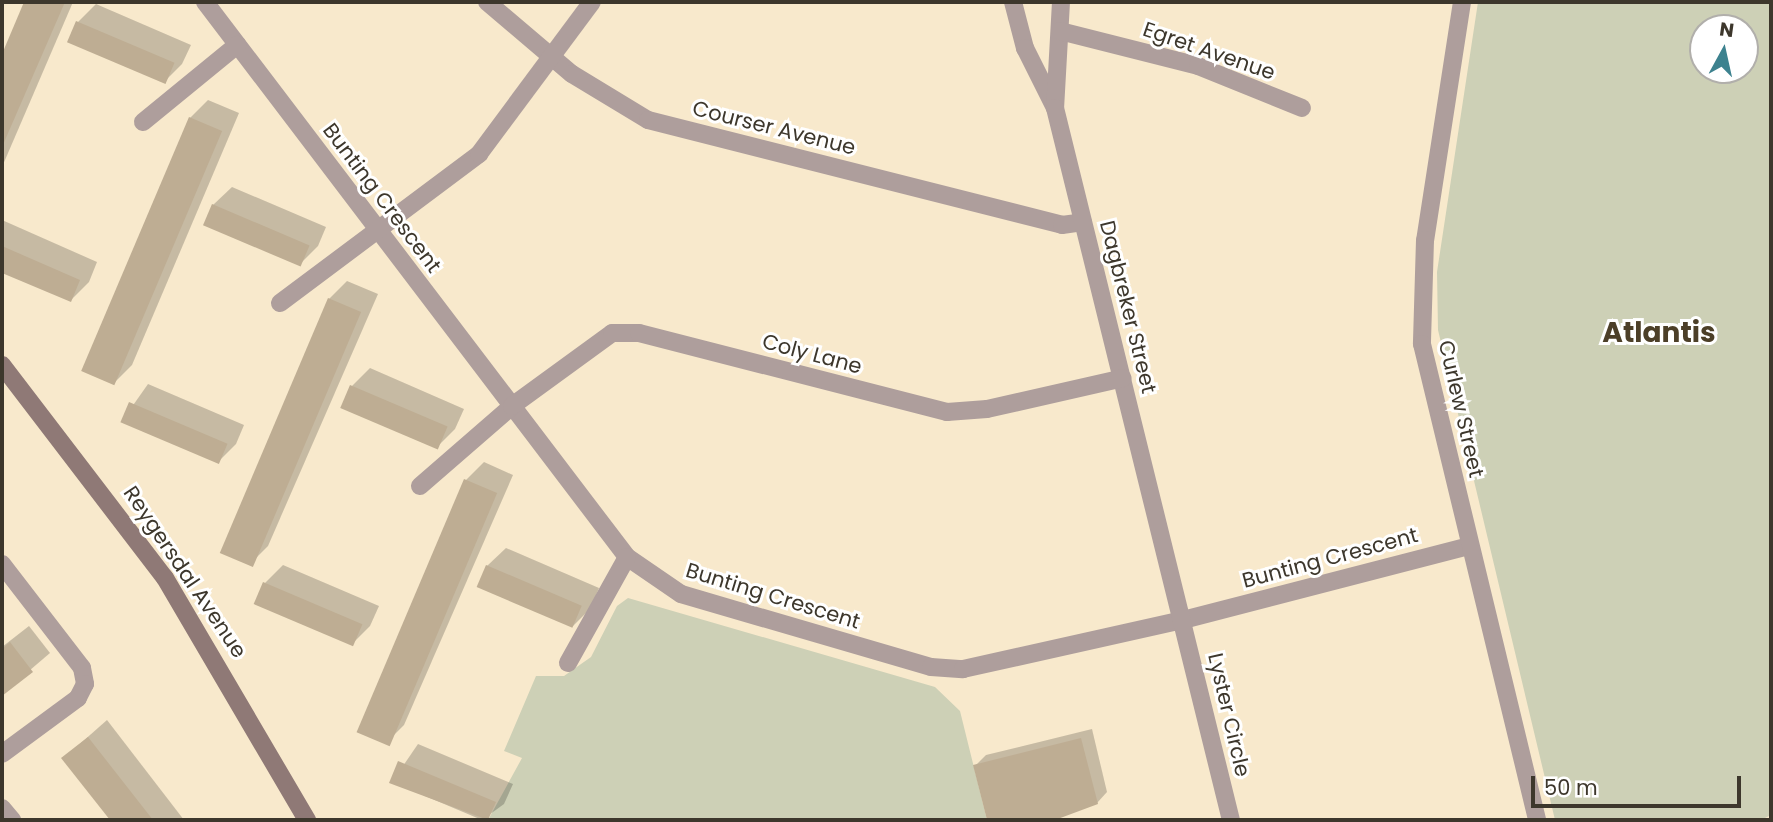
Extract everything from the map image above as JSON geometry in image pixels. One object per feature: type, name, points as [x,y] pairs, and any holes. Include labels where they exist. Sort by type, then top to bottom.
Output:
[{"type":"main road","name":"Reygersdal Avenue","points":[[2,365],[172,589],[307,820]]},
{"type":"street","name":"Bunting Crescent","points":[[205,2],[627,557],[681,594],[931,667],[997,665],[1470,546]]},
{"type":"street","name":"Courser Avenue","points":[[487,2],[554,58],[649,120],[1062,225],[1083,222]]},
{"type":"street","points":[[280,303],[479,154],[554,58],[592,2]]},
{"type":"street","points":[[1013,2],[1025,48],[1055,108]]},
{"type":"street","name":"Dagbreker Street","points":[[1061,2],[1055,108],[1183,620]]},
{"type":"street","name":"Curlew Street","points":[[1462,2],[1419,290],[1429,382],[1537,820]]},
{"type":"street","name":"Egret Avenue","points":[[1060,31],[1186,62],[1302,108]]},
{"type":"street","points":[[143,122],[237,45]]},
{"type":"street","name":"Coly Lane","points":[[420,486],[512,406],[588,345],[625,331],[947,412],[987,409],[1123,378]]},
{"type":"street","points":[[568,663],[627,557]]},
{"type":"street","points":[[2,564],[82,668],[85,684],[78,698],[2,754]]},
{"type":"street","name":"Lyster Circle","points":[[1183,620],[1231,820]]},
{"type":"street","points":[[2,808],[12,820]]},
{"type":"green space","points":[[1478,2],[1771,2],[1771,815],[1761,820],[1555,820],[1438,330],[1437,272]]},
{"type":"green space","points":[[628,598],[935,687],[960,711],[987,820],[488,820],[522,758],[504,751],[536,676],[564,676],[591,657],[617,606]]},
{"type":"building","points":[[24,2],[65,2],[2,147],[2,54]]},
{"type":"building","points":[[76,21],[174,63],[166,84],[67,42]]},
{"type":"building","points":[[189,117],[222,131],[114,385],[81,371]]},
{"type":"building","points":[[212,204],[310,245],[301,267],[203,225]]},
{"type":"building","points":[[2,246],[80,280],[71,302],[2,273]]},
{"type":"building","points":[[328,298],[361,312],[253,567],[220,553]]},
{"type":"building","points":[[350,385],[448,426],[438,449],[340,408]]},
{"type":"building","points":[[129,402],[227,444],[219,464],[120,422]]},
{"type":"building","points":[[464,479],[497,493],[390,746],[357,732]]},
{"type":"building","points":[[486,565],[582,606],[572,628],[477,587]]},
{"type":"building","points":[[263,582],[362,624],[353,646],[254,604]]},
{"type":"building","points":[[10,642],[33,672],[2,696],[2,649]]},
{"type":"building","points":[[88,737],[153,820],[110,820],[61,758]]},
{"type":"building","points":[[1081,738],[1098,804],[1055,820],[987,820],[973,765]]},
{"type":"building","points":[[398,761],[496,802],[488,820],[389,783]]},
{"type":"district","name":"Atlantis","points":[[1659,333]]}]
